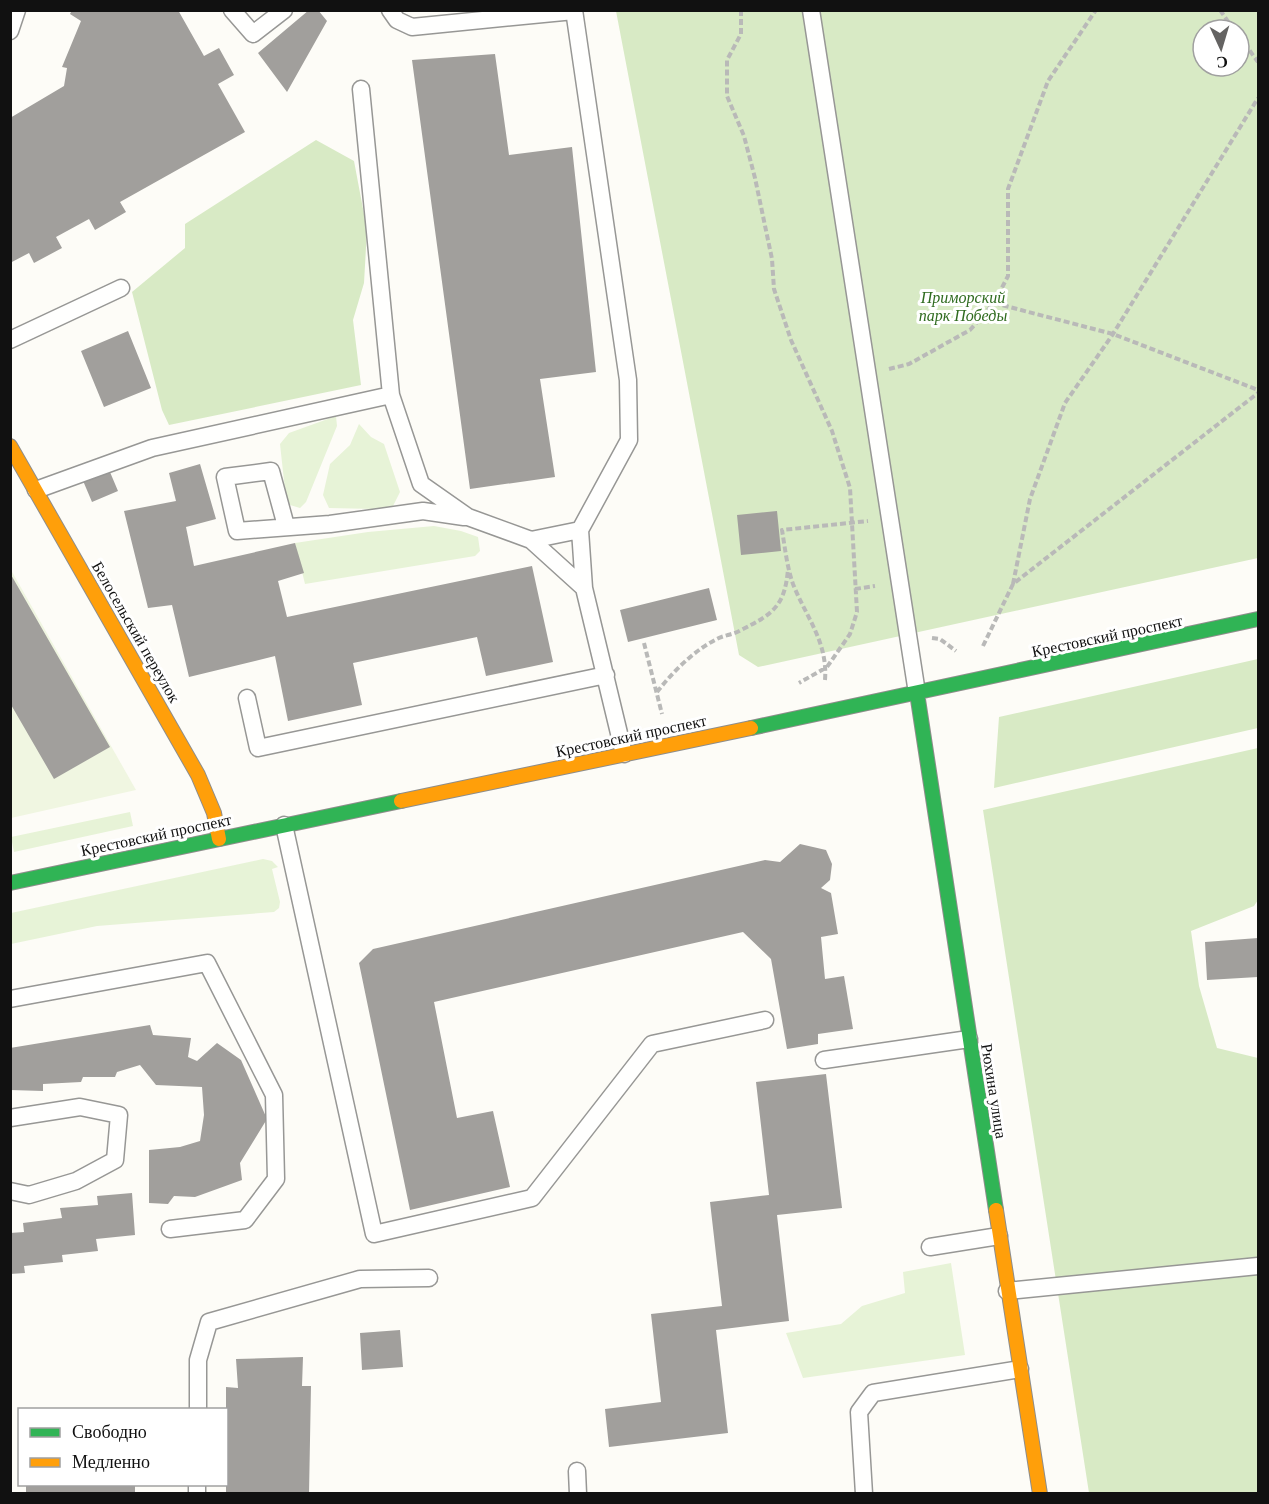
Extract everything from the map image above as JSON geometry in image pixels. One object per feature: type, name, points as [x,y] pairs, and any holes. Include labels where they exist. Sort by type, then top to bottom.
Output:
[{"type":"street","name":"Белосельский переулок","points":[[10,446],[198,775],[214,813],[219,839]]},
{"type":"street","name":"Крестовский проспект","points":[[10,883],[917,693],[1258,619]]},
{"type":"street","name":"Рюхина улица","points":[[917,693],[1007,1291],[1040,1494]]},
{"type":"lane","points":[[10,31],[17,10]]},
{"type":"lane","points":[[232,10],[253,34],[284,10]]},
{"type":"lane","points":[[390,10],[397,20],[412,27],[574,11],[627,380],[629,440],[580,530],[584,588],[624,754]]},
{"type":"lane","points":[[811,10],[917,693]]},
{"type":"lane","points":[[362,89],[391,395],[421,484],[423,511]]},
{"type":"lane","points":[[10,340],[121,288]]},
{"type":"lane","points":[[36,490],[152,448],[391,395]]},
{"type":"lane","points":[[421,484],[468,517]]},
{"type":"lane","points":[[286,526],[330,524],[423,511],[468,517],[531,540],[584,588]]},
{"type":"lane","points":[[531,540],[580,530]]},
{"type":"lane","points":[[247,698],[258,748],[606,675]]},
{"type":"lane","points":[[284,825],[374,1234],[532,1198],[652,1044],[765,1020]]},
{"type":"lane","points":[[10,999],[207,963],[274,1095],[276,1179],[245,1220],[170,1230]]},
{"type":"lane","points":[[824,1060],[969,1039]]},
{"type":"lane","points":[[10,1118],[80,1107],[119,1115],[115,1160],[76,1181],[29,1195],[10,1191]]},
{"type":"lane","points":[[930,1247],[999,1236]]},
{"type":"lane","points":[[1007,1291],[1258,1266]]},
{"type":"lane","points":[[198,1408],[198,1360],[209,1322],[360,1279],[429,1278]]},
{"type":"lane","points":[[864,1494],[859,1412],[873,1393],[1020,1369]]},
{"type":"lane","points":[[577,1471],[578,1494]]},
{"type":"path","points":[[741,10],[741,34],[727,60],[727,96],[744,136],[755,178],[772,259],[774,289],[791,340],[832,431],[850,488],[857,612],[850,634],[839,652],[824,668],[789,687]]},
{"type":"path","points":[[868,374],[909,364],[936,350],[970,330],[994,303],[1008,276],[1008,189],[1048,81],[1096,10]]},
{"type":"path","points":[[979,653],[1013,584],[1030,499],[1065,403],[1113,334],[1258,98]]},
{"type":"path","points":[[994,303],[1113,334],[1258,392]]},
{"type":"path","points":[[1013,584],[1258,392]]},
{"type":"path","points":[[824,689],[824,668],[816,628],[794,586],[782,530],[890,519]]},
{"type":"path","points":[[657,692],[670,675],[713,640],[739,631],[777,607],[783,598],[788,566]]},
{"type":"path","points":[[908,636],[940,639],[961,653]]},
{"type":"path","points":[[644,643],[662,715]]},
{"type":"green space","name":"Приморский парк Победы","points":[[616,11],[1258,11],[1258,558],[758,667],[739,655]]},
{"type":"green space","points":[[316,140],[354,161],[367,230],[364,283],[353,320],[361,385],[169,425],[162,410],[132,292],[185,248],[185,224]]},
{"type":"green space","points":[[336,416],[337,426],[306,502],[300,508],[290,505],[286,499],[280,444],[289,433]]},
{"type":"green space","points":[[359,424],[371,437],[384,444],[400,492],[393,506],[374,509],[329,508],[323,495],[330,464],[350,445]]},
{"type":"green space","points":[[434,526],[478,537],[480,551],[475,556],[305,584],[295,543],[368,532]]},
{"type":"green space","points":[[11,570],[136,790],[11,818]]},
{"type":"green space","points":[[1258,659],[1258,728],[994,788],[999,717]]},
{"type":"green space","points":[[1258,748],[1258,900],[1254,906],[1191,931],[1199,986],[1217,1048],[1258,1058],[1258,1493],[1089,1493],[983,810]]},
{"type":"green space","points":[[130,812],[133,826],[14,852],[11,837]]},
{"type":"green space","points":[[263,859],[272,861],[278,867],[272,869],[280,902],[279,908],[274,912],[97,926],[11,944],[11,913]]},
{"type":"green space","points":[[951,1263],[965,1355],[803,1378],[786,1333],[841,1324],[862,1306],[905,1293],[903,1272]]},
{"type":"building","points":[[72,10],[178,10],[204,56],[219,48],[234,75],[218,84],[245,132],[120,202],[126,212],[95,230],[89,219],[56,237],[62,248],[34,263],[29,253],[10,263],[10,118],[64,86],[67,68],[62,67],[81,21],[70,14]]},
{"type":"building","points":[[309,10],[318,10],[327,21],[287,92],[258,53]]},
{"type":"building","points":[[495,54],[509,155],[572,147],[596,372],[540,379],[555,477],[470,489],[412,60]]},
{"type":"building","points":[[128,331],[151,388],[104,407],[81,351]]},
{"type":"building","points":[[200,464],[216,519],[186,527],[194,566],[295,543],[304,573],[278,581],[287,617],[532,566],[553,662],[486,676],[477,637],[353,663],[362,705],[288,721],[275,656],[189,677],[172,605],[148,608],[124,511],[176,501],[169,473]]},
{"type":"building","points":[[107,465],[118,491],[92,502],[81,476]]},
{"type":"building","points":[[777,511],[781,551],[741,555],[737,515]]},
{"type":"building","points":[[10,573],[110,747],[54,779],[10,703]]},
{"type":"building","points":[[709,588],[717,620],[628,642],[620,610]]},
{"type":"building","points":[[800,844],[826,850],[832,864],[830,880],[821,888],[831,893],[838,934],[821,937],[825,979],[844,976],[853,1029],[818,1034],[818,1044],[787,1049],[771,959],[743,932],[434,1002],[457,1118],[493,1111],[510,1187],[410,1210],[359,963],[373,949],[765,860],[780,862]]},
{"type":"building","points":[[1258,938],[1258,977],[1207,980],[1205,942]]},
{"type":"building","points":[[150,1025],[153,1035],[191,1038],[188,1057],[197,1061],[217,1043],[241,1060],[267,1119],[240,1163],[242,1180],[195,1197],[174,1196],[168,1204],[149,1203],[149,1150],[180,1147],[200,1141],[204,1115],[202,1087],[156,1085],[140,1065],[117,1072],[115,1077],[83,1077],[81,1082],[43,1084],[43,1091],[10,1090],[10,1048]]},
{"type":"building","points":[[826,1074],[842,1208],[777,1215],[789,1321],[716,1330],[728,1433],[609,1447],[605,1409],[661,1402],[651,1314],[722,1306],[710,1202],[769,1195],[756,1082]]},
{"type":"building","points":[[132,1193],[135,1235],[96,1239],[98,1251],[62,1255],[63,1262],[24,1266],[25,1273],[10,1274],[10,1233],[24,1232],[23,1223],[62,1218],[60,1208],[98,1205],[97,1196]]},
{"type":"building","points":[[400,1330],[403,1367],[362,1370],[360,1333]]},
{"type":"building","points":[[303,1357],[302,1386],[311,1386],[309,1494],[226,1494],[226,1486],[228,1486],[228,1408],[226,1408],[226,1387],[238,1388],[236,1359]]},
{"type":"building","points":[[26,1486],[135,1486],[135,1494],[26,1494]]},
{"type":"traffic: fast","points":[[751,728],[1258,619]]},
{"type":"traffic: fast","points":[[917,693],[996,1210]]},
{"type":"traffic: fast","points":[[10,883],[401,801]]},
{"type":"traffic: slow","points":[[10,446],[198,775],[214,813],[219,839]]},
{"type":"traffic: slow","points":[[401,801],[751,728]]},
{"type":"traffic: slow","points":[[996,1210],[1040,1494]]}]
